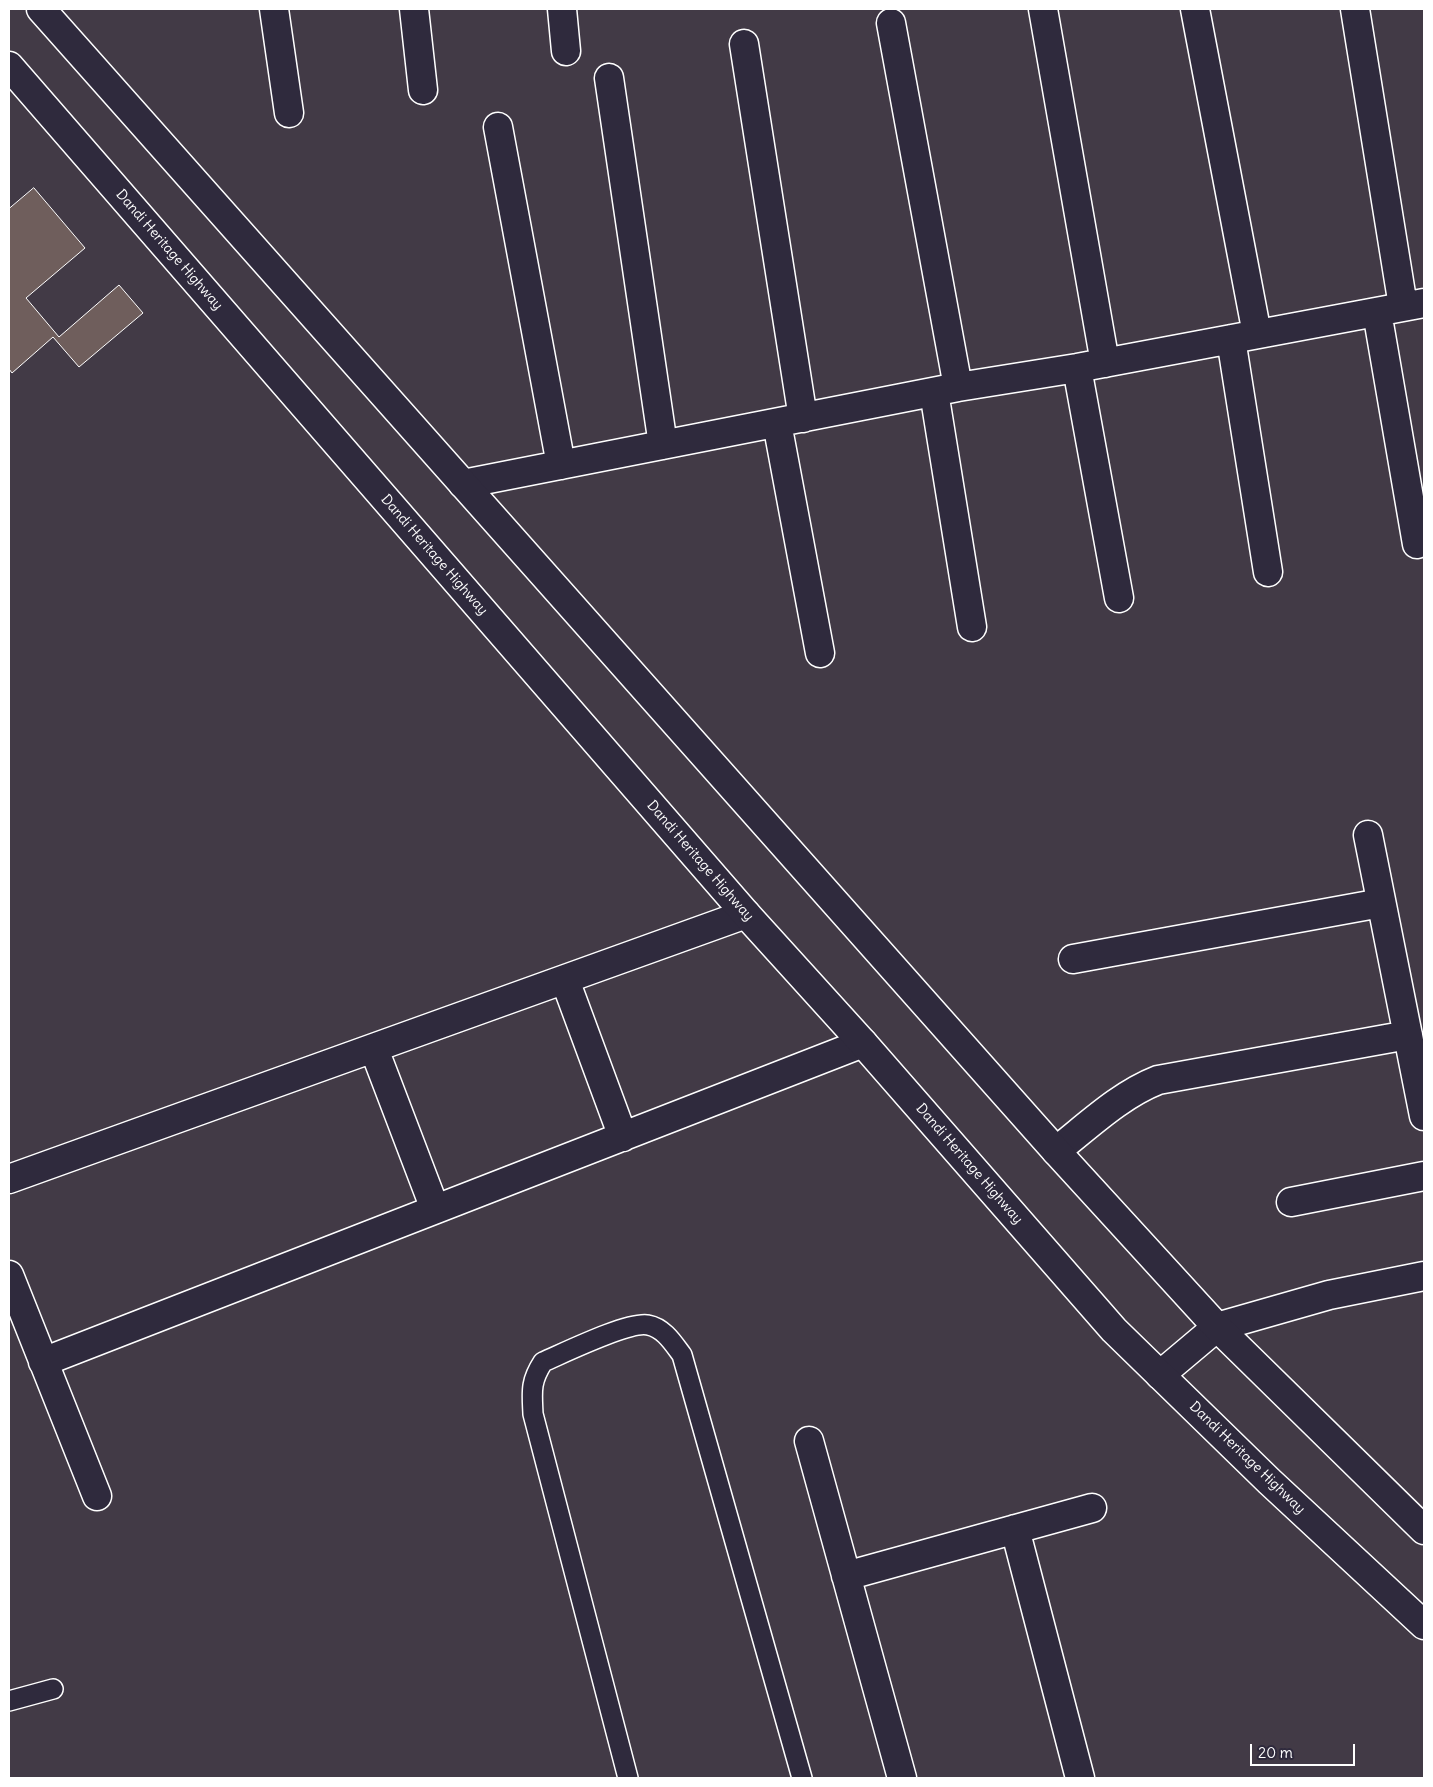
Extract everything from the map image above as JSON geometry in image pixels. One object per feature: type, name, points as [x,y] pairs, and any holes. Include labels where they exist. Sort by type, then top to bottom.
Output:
[{"type":"street","points":[[40,9],[1056,1150],[1217,1327],[1424,1530]]},
{"type":"street","points":[[274,9],[289,113]]},
{"type":"street","points":[[414,9],[424,90]]},
{"type":"street","points":[[562,9],[566,51]]},
{"type":"street","points":[[1043,9],[1104,363]]},
{"type":"street","points":[[1195,9],[1244,336],[1268,572]]},
{"type":"street","points":[[1355,9],[1402,307],[1417,544]]},
{"type":"street","points":[[891,23],[946,390],[972,627]]},
{"type":"street","points":[[744,44],[803,418]]},
{"type":"street","name":"Dandi Heritage Highway","points":[[9,66],[746,914],[863,1043],[1114,1330],[1269,1481],[1424,1625]]},
{"type":"street","points":[[609,78],[663,445]]},
{"type":"street","points":[[498,127],[561,465]]},
{"type":"street","points":[[463,484],[946,390],[1077,368],[1402,307]]},
{"type":"street","points":[[1077,368],[1119,598]]},
{"type":"street","points":[[777,423],[820,653]]},
{"type":"street","points":[[1368,835],[1424,1116]]},
{"type":"street","points":[[1073,959],[1381,903]]},
{"type":"street","points":[[9,1179],[746,914]]},
{"type":"street","points":[[565,980],[623,1137]]},
{"type":"street","points":[[1056,1150],[1128,1094],[1158,1080],[1408,1035]]},
{"type":"street","points":[[43,1362],[863,1043]]},
{"type":"street","points":[[374,1049],[436,1209]]},
{"type":"street","points":[[1291,1202],[1424,1176]]},
{"type":"street","points":[[9,1275],[96,1496]]},
{"type":"street","points":[[1160,1375],[1217,1327],[1329,1295],[1424,1276]]},
{"type":"street","points":[[809,1441],[902,1778]]},
{"type":"street","points":[[846,1576],[1092,1508]]},
{"type":"street","points":[[1015,1529],[1080,1778]]},
{"type":"lane","points":[[628,1778],[533,1414],[532,1394],[534,1375],[543,1362],[630,1326],[649,1324],[668,1335],[682,1355],[802,1778]]},
{"type":"lane","points":[[9,1701],[53,1689]]},
{"type":"building","points":[[34,188],[85,248],[26,298],[59,337],[119,285],[143,313],[79,367],[53,337],[12,373],[9,369],[9,209]]}]
